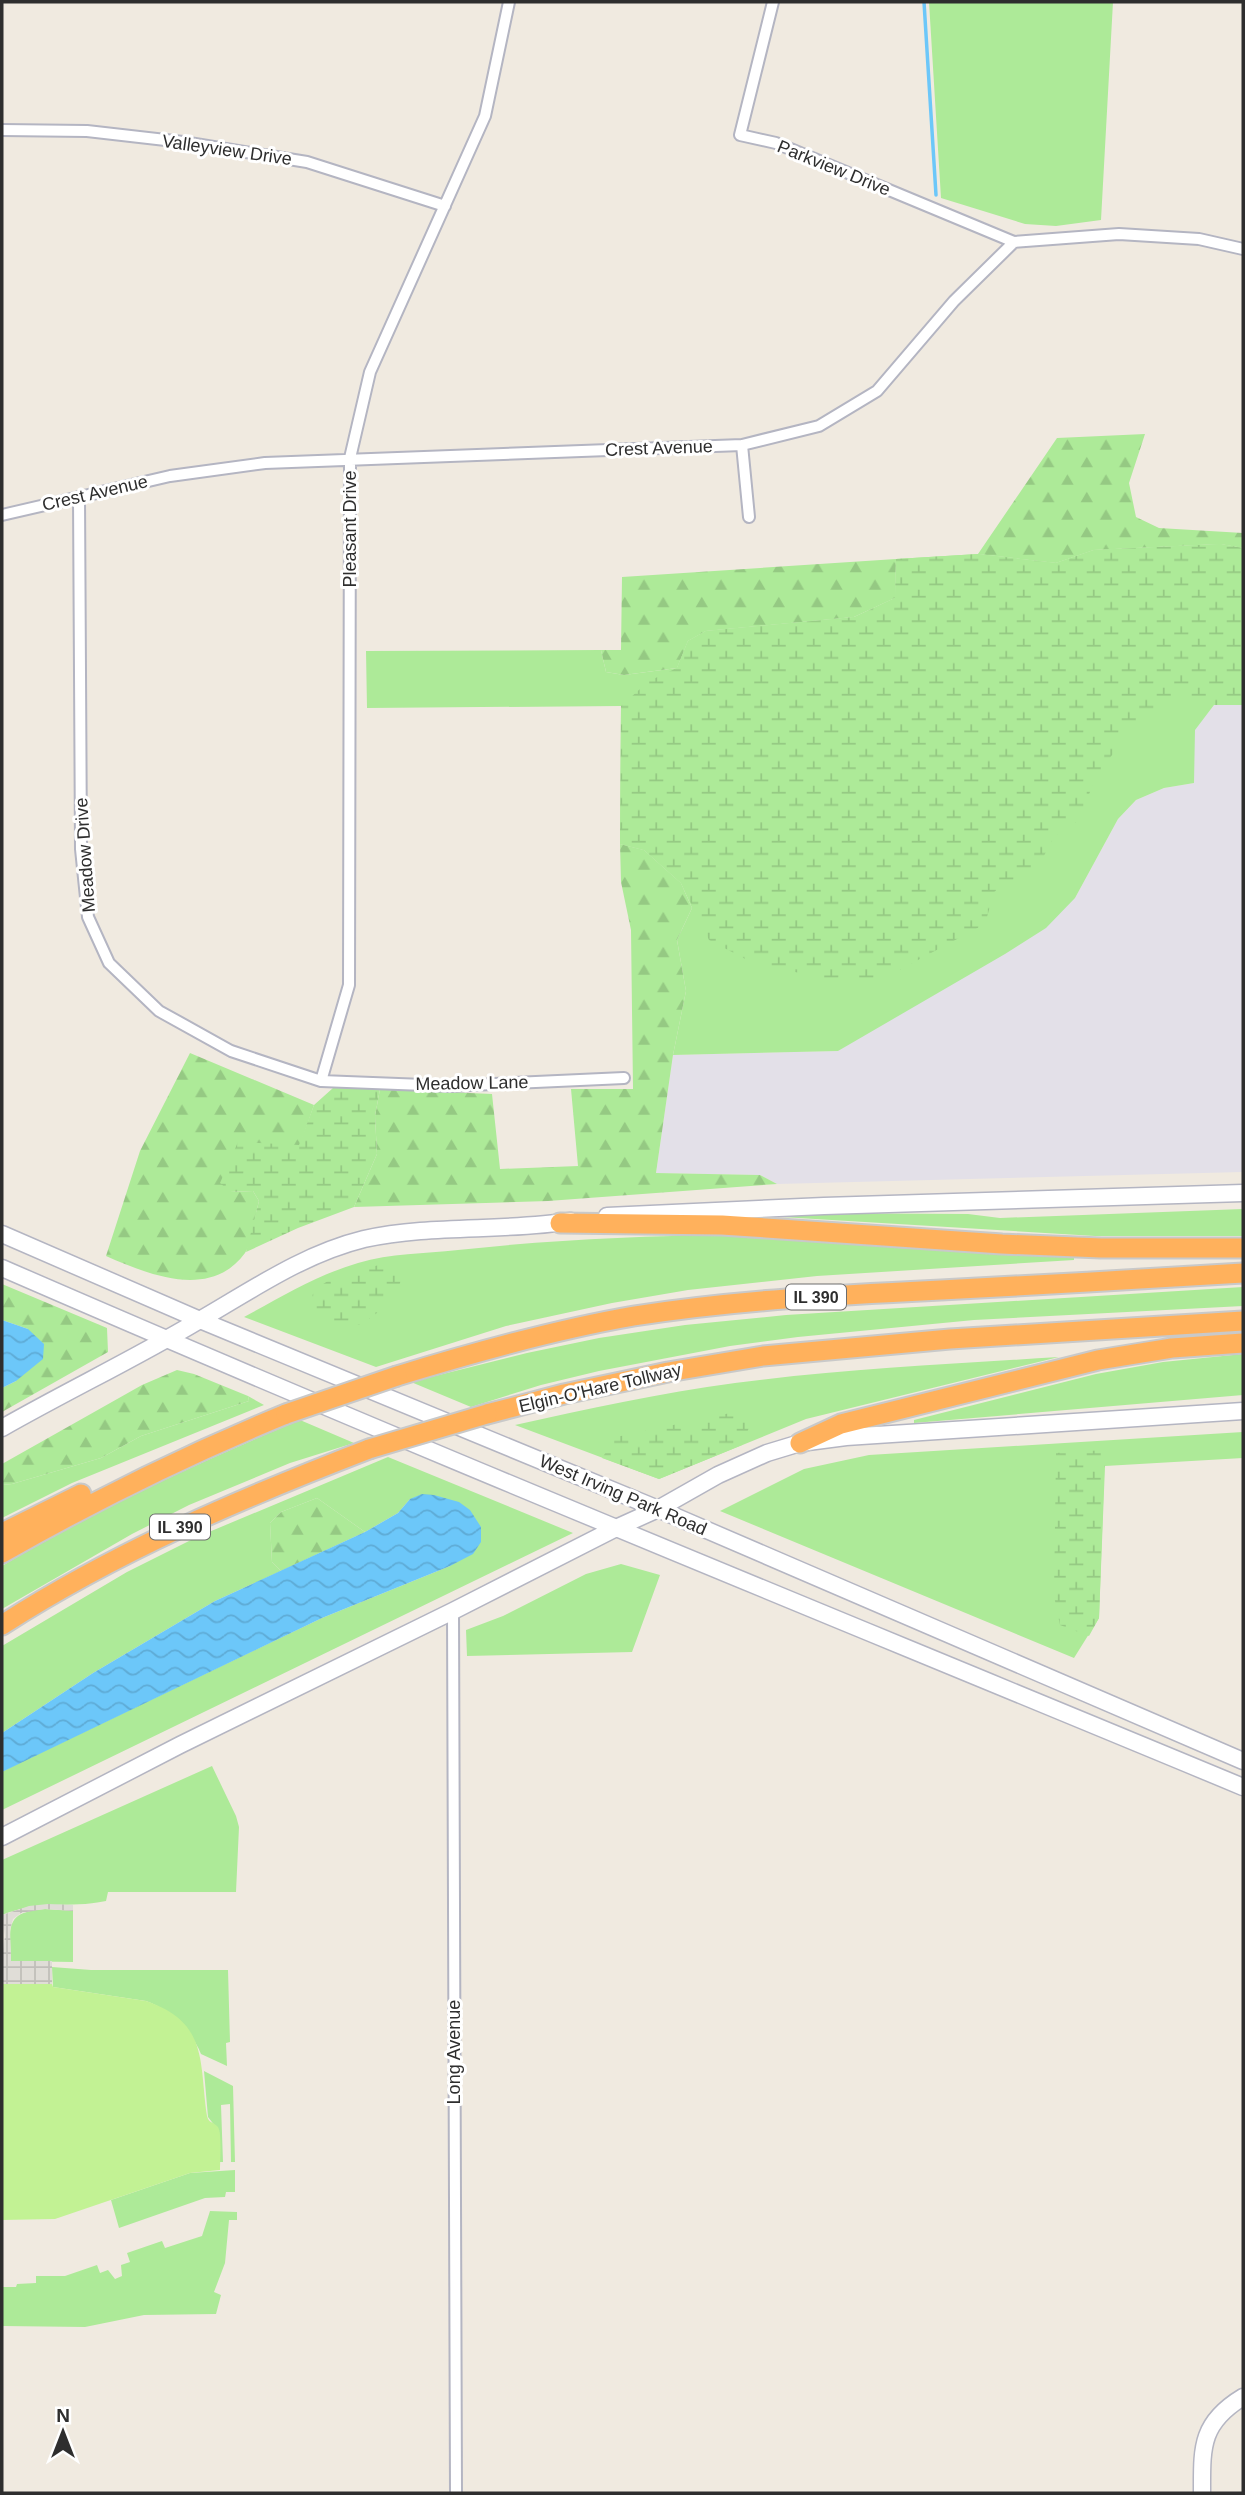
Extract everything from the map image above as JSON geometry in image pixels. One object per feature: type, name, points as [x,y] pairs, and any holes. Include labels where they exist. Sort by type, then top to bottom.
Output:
[{"type":"highway","points":[[560,1223],[722,1225],[1101,1248],[1243,1248]]},
{"type":"highway","name":"IL 390","points":[[2,1553],[152,1472],[286,1414],[397,1376],[549,1333],[634,1316],[721,1305],[1243,1273]]},
{"type":"highway","name":"Elgin-O'Hare Tollway","points":[[2,1625],[108,1563],[169,1532],[293,1478],[369,1449],[564,1394],[668,1372],[763,1356],[888,1343],[1243,1321]]},
{"type":"highway","points":[[800,1443],[841,1424],[1098,1360],[1172,1348],[1243,1343]]},
{"type":"highway","points":[[2,1533],[106,1482],[152,1472]]},
{"type":"main road","points":[[2,1428],[200,1320],[287,1268],[327,1250],[365,1239],[398,1234],[560,1223],[624,1214],[1243,1193]]},
{"type":"main road","name":"West Irving Park Road","points":[[2,1234],[200,1320],[658,1509],[1243,1761]]},
{"type":"main road","name":"West Irving Park Road","points":[[2,1268],[616,1528],[1243,1787]]},
{"type":"main road","points":[[2,1837],[180,1745],[658,1509],[718,1475],[768,1453],[800,1443],[846,1437],[1243,1412]]},
{"type":"main road","points":[[1202,2493],[1202,2450],[1206,2437],[1216,2420],[1229,2406],[1243,2397]]},
{"type":"street","name":"Pleasant Drive","points":[[321,1081],[349,985],[350,458],[370,372],[485,116],[509,2]]},
{"type":"street","name":"Parkview Drive","points":[[773,2],[740,135],[776,143],[1014,242]]},
{"type":"street","name":"Valleyview Drive","points":[[2,130],[88,131],[183,142],[307,162],[445,206]]},
{"type":"street","points":[[1014,242],[1119,234],[1199,239],[1243,249]]},
{"type":"street","name":"Crest Avenue","points":[[2,515],[173,476],[265,463],[742,445],[819,426],[877,391],[954,301],[1014,242]]},
{"type":"street","points":[[742,445],[749,517]]},
{"type":"street","name":"Meadow Drive","points":[[79,496],[81,849],[88,917],[109,963],[159,1011],[231,1051],[321,1081]]},
{"type":"street","name":"Meadow Lane","points":[[321,1081],[450,1086],[624,1077]]},
{"type":"street","name":"Long Avenue","points":[[453,1611],[456,2493]]},
{"type":"shaded area","points":[[1214,705],[1243,705],[1243,1172],[777,1184],[760,1175],[656,1173],[673,1055],[838,1051],[1075,898],[1118,819],[1136,800],[1164,788],[1194,783],[1194,730]]},
{"type":"shaded area","points":[[73,1905],[73,1911],[45,1909],[21,1913],[13,1919],[10,1930],[11,1961],[52,1961],[52,1984],[2,1984],[5,1936],[2,1915],[29,1906]]},
{"type":"green space","points":[[929,2],[1113,2],[1101,220],[1056,226],[1025,224],[941,198]]},
{"type":"green space","points":[[1145,434],[1129,483],[1136,517],[1159,528],[1243,533],[1243,548],[1220,544],[1094,550],[1056,563],[978,554],[1057,438]]},
{"type":"green space","points":[[1220,544],[1243,548],[1243,705],[1214,705],[1195,730],[1194,783],[1164,788],[1136,800],[1118,819],[1075,898],[1046,928],[838,1051],[673,1055],[686,991],[677,940],[692,908],[681,883],[644,850],[620,844],[621,706],[367,708],[366,651],[601,650],[606,672],[624,675],[677,668],[688,641],[706,631],[855,617],[895,598],[896,559],[978,554],[1056,563],[1094,550]]},
{"type":"green space","points":[[1220,544],[1243,548],[1243,705],[1214,705],[1183,694],[1159,705],[1134,724],[1095,779],[1079,820],[1054,837],[1038,867],[994,892],[985,924],[877,982],[826,979],[751,962],[709,940],[681,883],[644,850],[620,844],[621,706],[649,681],[677,668],[688,641],[706,631],[854,617],[895,598],[896,559],[978,554],[1056,563],[1094,550]]},
{"type":"green space","points":[[896,559],[895,598],[854,617],[706,631],[688,641],[677,668],[624,675],[606,672],[601,650],[621,650],[622,577]]},
{"type":"green space","points":[[620,844],[644,850],[681,883],[692,908],[677,940],[686,991],[673,1055],[656,1173],[760,1175],[777,1184],[548,1201],[354,1207],[377,1154],[375,1116],[380,1089],[492,1094],[500,1169],[578,1166],[571,1089],[633,1089],[631,930],[621,882]]},
{"type":"green space","points":[[190,1053],[314,1105],[300,1145],[230,1192],[253,1191],[259,1201],[245,1253],[231,1267],[215,1276],[197,1280],[160,1276],[106,1256],[140,1151]]},
{"type":"green space","points":[[333,1088],[380,1089],[375,1116],[377,1154],[354,1207],[298,1228],[246,1252],[259,1201],[253,1191],[230,1192],[220,1183],[238,1142],[299,1145],[314,1105]]},
{"type":"green space","points":[[1243,1209],[1243,1236],[1095,1236],[782,1217],[781,1213],[968,1214],[1000,1218]]},
{"type":"green space","points":[[728,1235],[1074,1257],[1074,1260],[817,1276],[688,1290],[506,1326],[376,1367],[244,1317],[328,1274],[383,1257],[560,1241]]},
{"type":"green space","points":[[392,1262],[402,1267],[402,1277],[395,1294],[383,1308],[360,1325],[331,1321],[310,1304],[314,1290],[337,1275]]},
{"type":"green space","points":[[2,1284],[107,1328],[108,1352],[2,1412],[2,1388],[16,1381],[28,1329],[2,1320]]},
{"type":"green space","points":[[1243,1287],[1243,1306],[974,1320],[730,1346],[599,1371],[541,1385],[471,1407],[411,1382],[599,1338],[685,1325],[786,1315]]},
{"type":"green space","points":[[1243,1354],[1243,1395],[914,1423],[914,1420],[1096,1374],[1163,1362]]},
{"type":"green space","points":[[1059,1357],[806,1419],[659,1479],[515,1425],[652,1396],[775,1378]]},
{"type":"green space","points":[[177,1370],[248,1396],[249,1401],[141,1436],[101,1458],[2,1485],[2,1464],[142,1385]]},
{"type":"green space","points":[[248,1396],[264,1405],[72,1483],[2,1518],[2,1485],[101,1458],[141,1436],[249,1401]]},
{"type":"green space","points":[[735,1412],[752,1420],[742,1445],[659,1479],[602,1458],[616,1437]]},
{"type":"green space","points":[[300,1420],[354,1443],[290,1463],[189,1505],[132,1534],[2,1609],[2,1566],[148,1488]]},
{"type":"green space","points":[[1243,1432],[1243,1458],[1105,1466],[1099,1618],[1074,1658],[720,1511],[804,1469],[869,1455]]},
{"type":"green space","points":[[1105,1450],[1099,1618],[1089,1636],[1060,1625],[1054,1596],[1056,1453]]},
{"type":"green space","points":[[388,1457],[573,1533],[2,1810],[2,1772],[322,1618],[450,1566],[481,1528],[410,1499],[398,1513],[365,1532],[317,1498],[281,1512],[270,1523],[272,1562],[281,1571],[215,1601],[93,1673],[2,1733],[2,1646],[127,1572],[197,1537]]},
{"type":"green space","points":[[317,1498],[365,1532],[281,1571],[272,1562],[270,1523],[281,1512]]},
{"type":"green space","points":[[621,1564],[660,1575],[632,1652],[467,1656],[466,1630],[503,1616],[586,1574]]},
{"type":"green space","points":[[212,1766],[239,1827],[236,1892],[108,1892],[106,1901],[29,1907],[2,1915],[2,1860]]},
{"type":"green space","points":[[45,1909],[73,1911],[73,1962],[11,1961],[12,1923],[22,1914]]},
{"type":"green space","points":[[52,1967],[91,1970],[228,1970],[230,2042],[226,2043],[227,2066],[201,2054],[179,2022],[163,2009],[146,2001],[53,1987]]},
{"type":"green space","points":[[2,1984],[52,1984],[53,1987],[146,2001],[181,2020],[197,2046],[208,2119],[219,2130],[220,2170],[190,2173],[55,2219],[2,2220]]},
{"type":"green space","points":[[204,2071],[233,2086],[235,2162],[231,2162],[230,2104],[221,2105],[223,2162],[220,2162],[219,2131],[208,2117]]},
{"type":"green space","points":[[235,2170],[235,2192],[226,2192],[225,2197],[205,2198],[119,2228],[111,2200],[190,2173]]},
{"type":"green space","points":[[210,2211],[237,2212],[237,2220],[229,2220],[225,2263],[214,2292],[221,2295],[216,2314],[144,2315],[85,2327],[2,2326],[2,2287],[36,2283],[36,2276],[65,2276],[97,2265],[100,2273],[108,2270],[115,2279],[122,2276],[121,2265],[130,2262],[127,2253],[162,2241],[165,2248],[202,2236]]},
{"type":"water","points":[[2,1320],[28,1329],[44,1344],[43,1359],[16,1381],[2,1388]]},
{"type":"water","points":[[422,1494],[459,1502],[470,1510],[481,1527],[481,1542],[473,1554],[322,1618],[2,1772],[2,1733],[93,1673],[215,1601],[365,1532],[398,1513],[410,1499]]},
{"type":"waterway","points":[[924,2],[936,195]]}]
